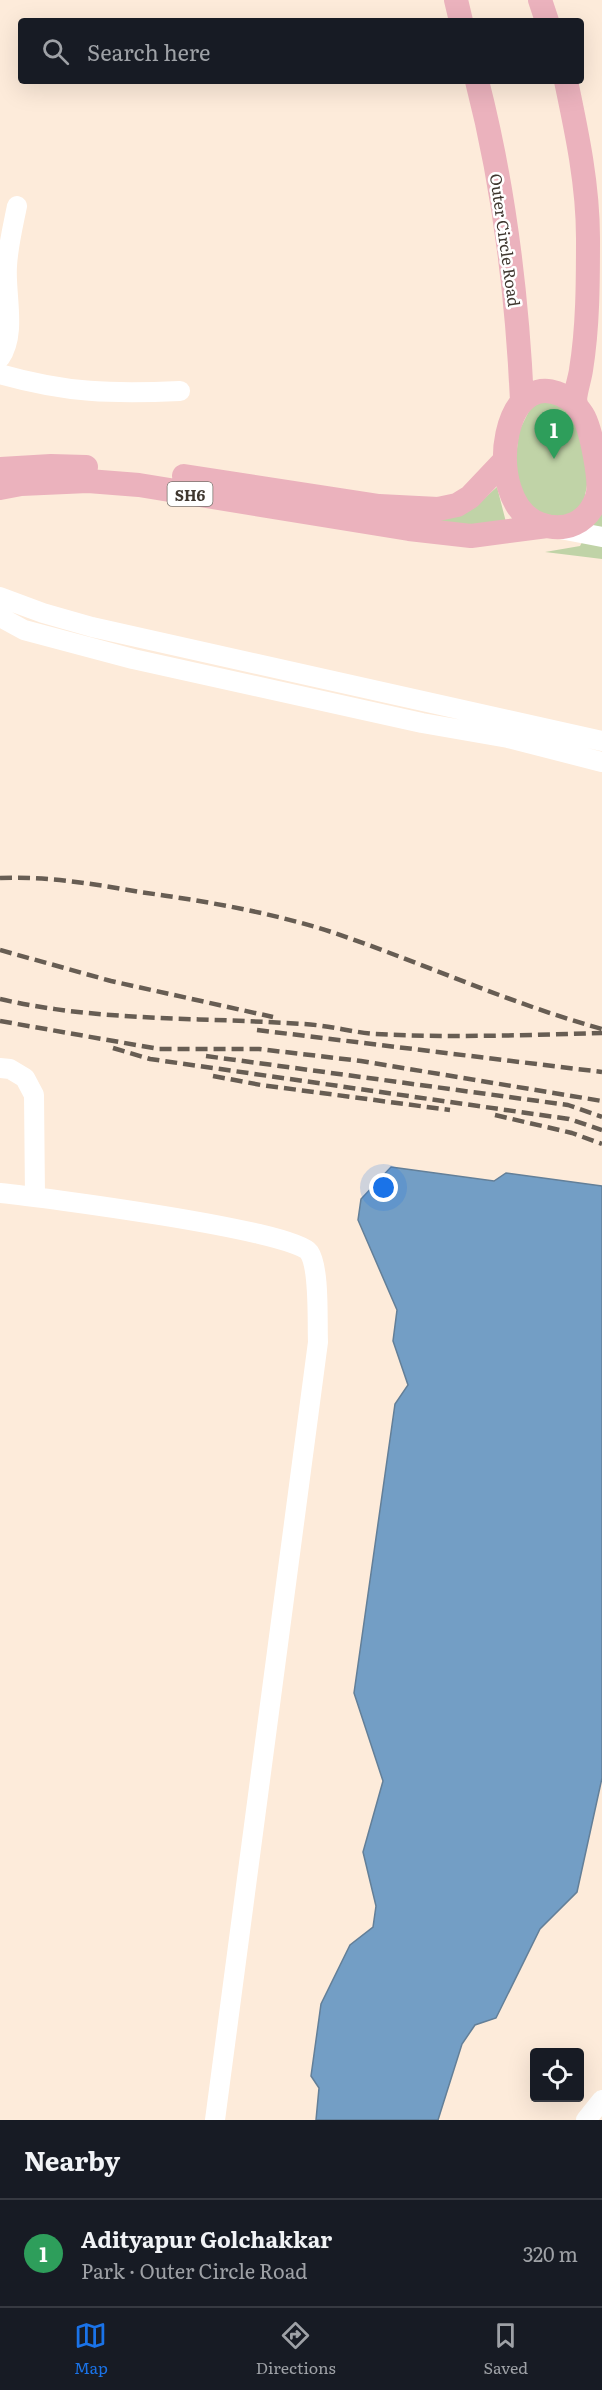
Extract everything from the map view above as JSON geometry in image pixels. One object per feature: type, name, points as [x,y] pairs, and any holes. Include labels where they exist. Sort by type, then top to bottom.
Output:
[{"type":"main road","points":[[456,0],[460,18]]},
{"type":"main road","points":[[540,0],[546,18]]},
{"type":"main road","name":"Outer Circle Road","points":[[478,84],[503,206],[517,320],[522,401]]},
{"type":"main road","points":[[567,84],[582,152],[595,229],[585,345],[576,405]]},
{"type":"main road","points":[[550,527],[532,521],[516,503],[508,484],[505,460],[509,422],[522,401],[533,393],[546,392],[568,398],[576,405]]},
{"type":"main road","name":"SH6","points":[[0,488],[21,484],[88,480],[139,485],[409,529],[471,536],[573,526],[592,510],[600,496],[596,436],[576,405]]},
{"type":"main road","name":"SH6","points":[[0,469],[51,466],[165,474],[379,506],[438,509],[457,506],[470,497],[505,460]]},
{"type":"street","points":[[0,358],[7,343],[9,329],[7,269],[17,206]]},
{"type":"street","points":[[0,374],[41,386],[78,392],[180,391]]},
{"type":"street","points":[[550,527],[602,537]]},
{"type":"street","points":[[0,597],[43,613],[92,627],[602,741]]},
{"type":"street","points":[[0,617],[24,630],[133,659],[422,723],[508,738],[602,762]]},
{"type":"street","points":[[0,1068],[10,1069],[25,1078],[34,1095],[35,1197]]},
{"type":"street","points":[[0,1193],[251,1231],[288,1239],[309,1252],[314,1265],[318,1342],[215,2120]]},
{"type":"street","points":[[586,2120],[602,2100]]},
{"type":"green space","points":[[536,397],[567,403],[592,461],[581,515],[538,519],[517,487],[516,457],[519,431]]},
{"type":"green space","points":[[497,487],[507,526],[478,529],[394,518],[478,504]]},
{"type":"green space","points":[[602,513],[602,559],[545,552],[580,546],[592,523]]},
{"type":"water","points":[[391,1167],[494,1181],[506,1173],[602,1186],[602,1778],[577,1892],[540,1929],[496,2018],[475,2025],[462,2044],[438,2120],[316,2120],[319,2088],[311,2076],[321,2004],[350,1945],[373,1927],[376,1906],[363,1852],[383,1781],[354,1693],[395,1404],[408,1385],[393,1341],[397,1310],[358,1220],[361,1199]]},
{"type":"railway","points":[[0,878],[53,879],[88,884],[220,905],[298,922],[349,938],[506,998],[602,1029]]},
{"type":"railway","points":[[0,950],[111,981],[273,1017]]},
{"type":"railway","points":[[0,999],[75,1012],[151,1018],[312,1025],[375,1034],[460,1036],[602,1033]]},
{"type":"railway","points":[[0,1021],[159,1049],[259,1049],[361,1061],[602,1101]]},
{"type":"railway","points":[[257,1030],[602,1072]]},
{"type":"railway","points":[[113,1048],[150,1059],[569,1119],[602,1130]]},
{"type":"railway","points":[[206,1056],[568,1105],[602,1117]]},
{"type":"railway","points":[[213,1076],[261,1085],[450,1110]]},
{"type":"railway","points":[[495,1115],[572,1133],[602,1144]]},
{"type":"place","name":"Adityapur Golchakkar","points":[[554,459]]}]
